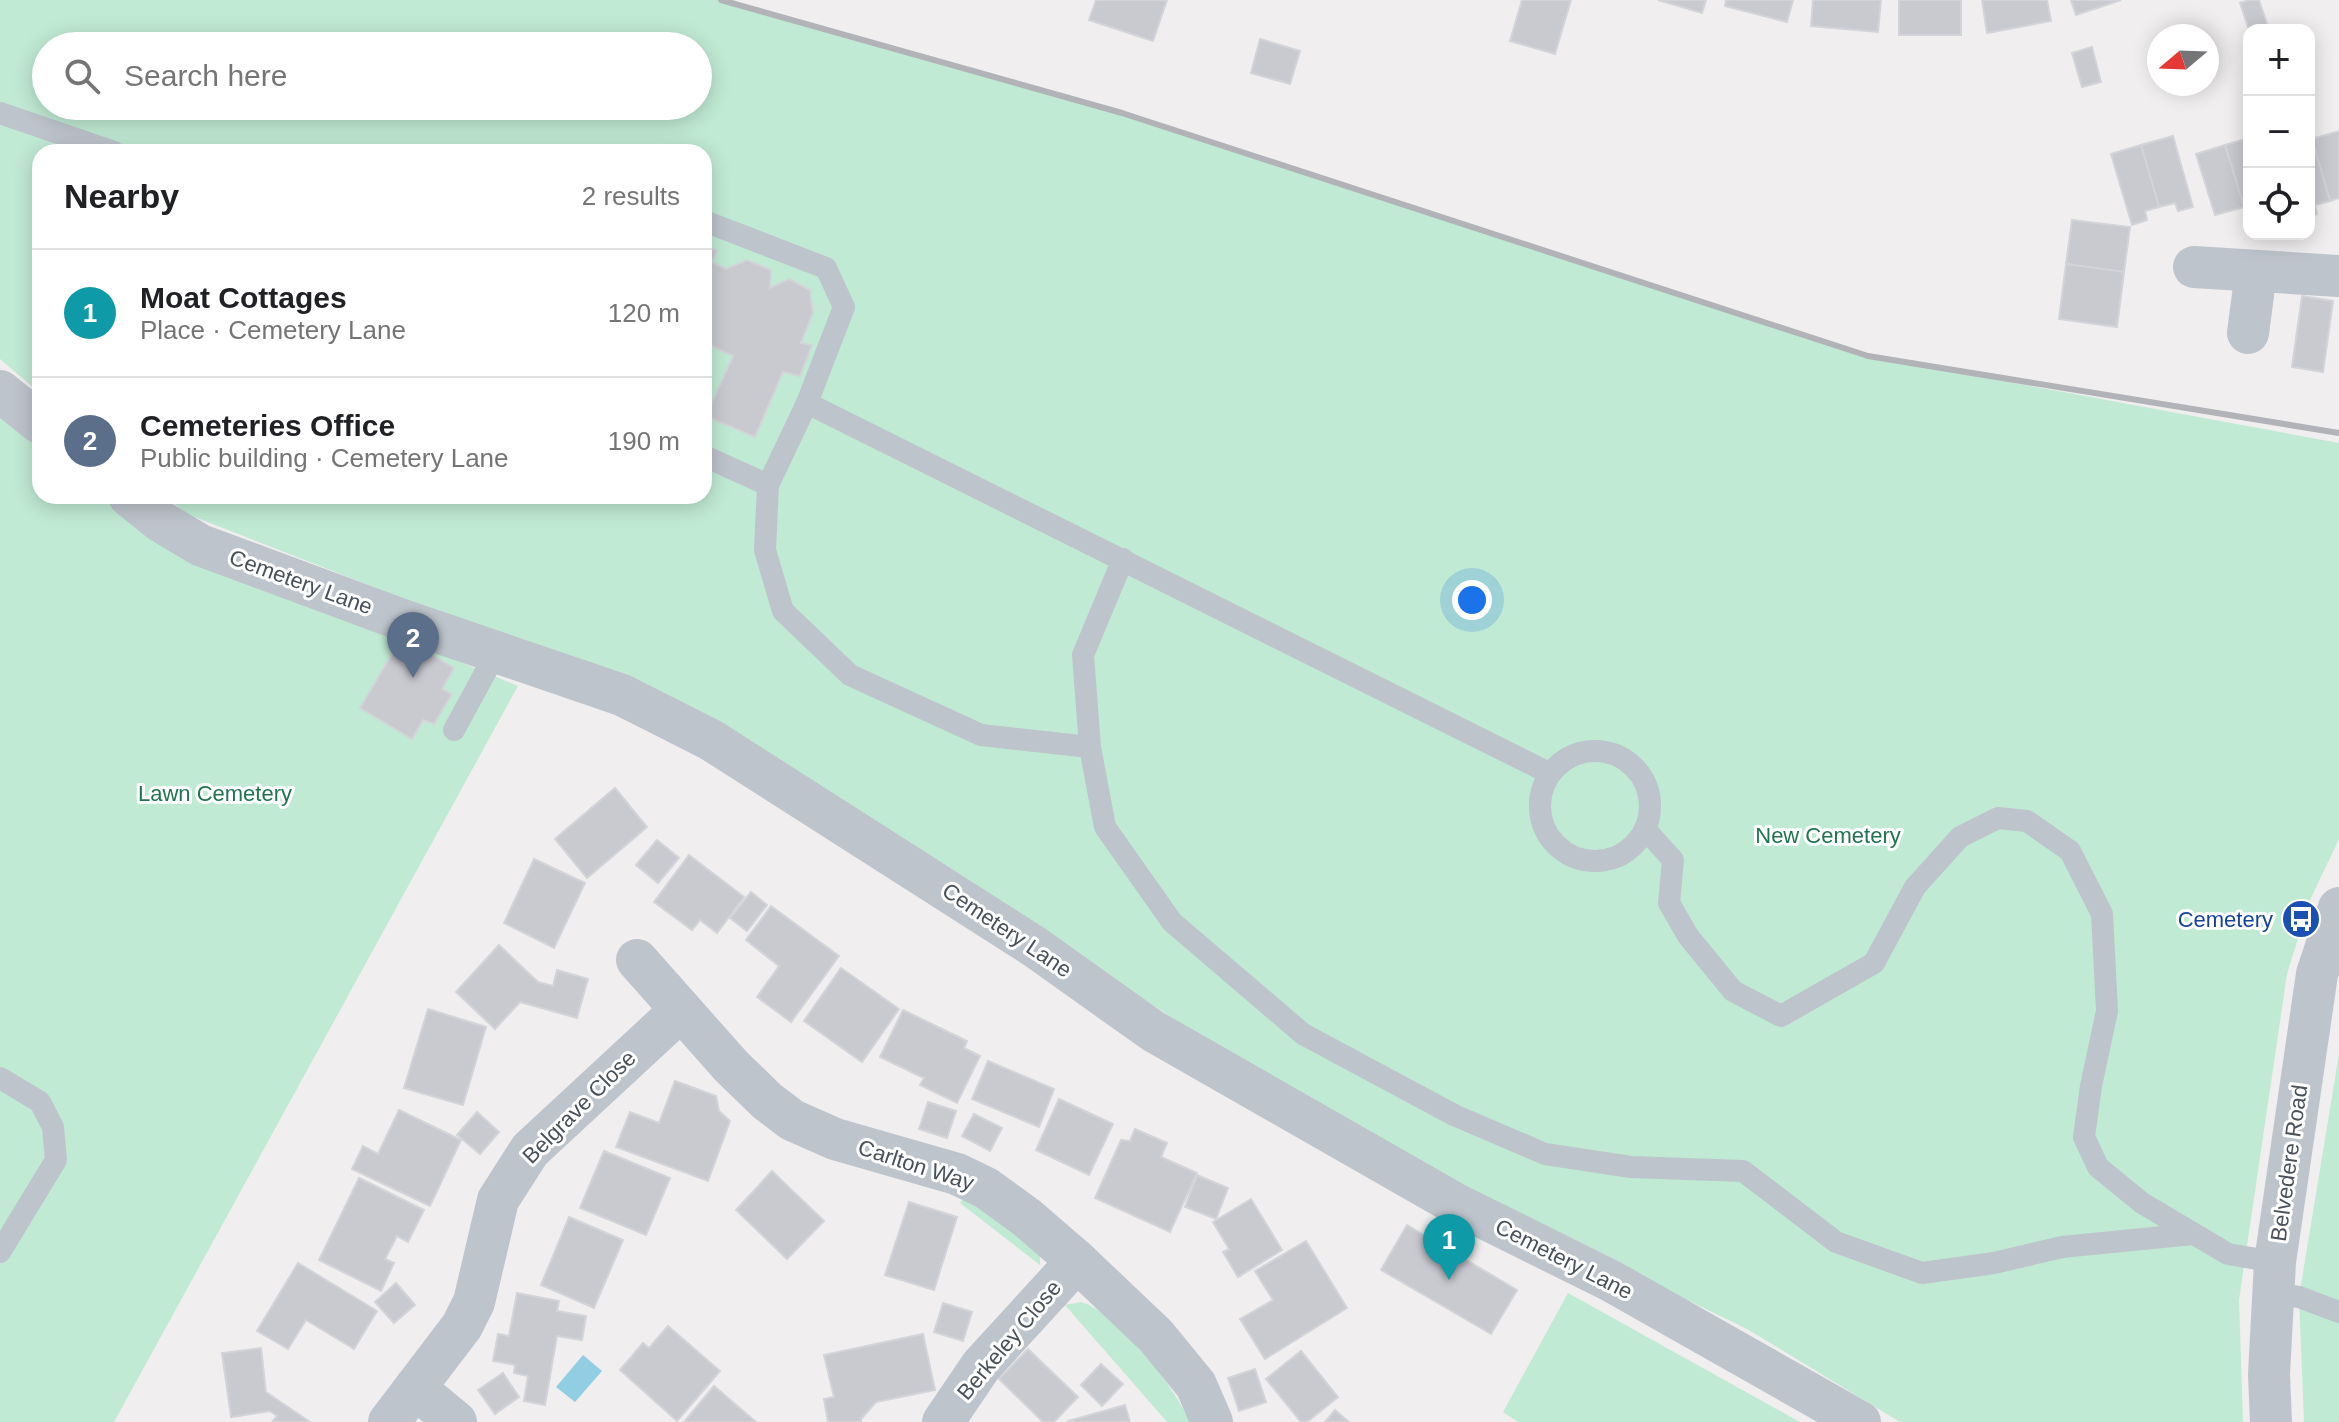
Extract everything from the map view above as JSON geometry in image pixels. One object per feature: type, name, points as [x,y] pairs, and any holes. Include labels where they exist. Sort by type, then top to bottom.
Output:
[{"type":"street","points":[[2194,267],[2339,276]]},
{"type":"street","points":[[2248,333],[2256,272]]},
{"type":"street","points":[[0,391],[32,417]]},
{"type":"street","name":"Cemetery Lane","points":[[139,504],[200,545],[405,621],[622,695],[711,740],[1035,947],[1153,1031],[1454,1203],[1611,1281],[1860,1422]]},
{"type":"street","name":"Belvedere Road","points":[[2271,1422],[2269,1374],[2273,1278],[2317,974],[2339,908]]},
{"type":"street","name":"Carlton Way","points":[[637,960],[740,1075],[792,1120],[823,1135],[957,1174],[986,1188],[1026,1217],[1156,1336],[1196,1385],[1212,1422]]},
{"type":"street","name":"Belgrave Close","points":[[389,1422],[462,1326],[474,1302],[498,1200],[530,1150],[549,1129],[681,1010]]},
{"type":"street","name":"Berkeley Close","points":[[943,1422],[981,1366],[1077,1261]]},
{"type":"street","points":[[415,1388],[456,1422]]},
{"type":"lane","points":[[0,113],[91,144]]},
{"type":"lane","points":[[712,224],[826,268],[844,307],[807,403],[768,485],[765,550],[783,611],[850,675],[981,735],[1090,747]]},
{"type":"lane","points":[[807,403],[1549,773]]},
{"type":"lane","points":[[712,460],[768,485]]},
{"type":"lane","points":[[1123,559],[1083,655],[1090,747],[1105,827],[1172,922],[1303,1034],[1454,1115],[1545,1154],[1631,1167],[1743,1171],[1836,1242],[1922,1273],[1994,1263],[2062,1247],[2193,1234]]},
{"type":"lane","points":[[454,730],[497,651]]},
{"type":"lane","points":[[1581,751],[1613,753],[1629,762],[1642,777],[1649,795],[1645,829],[1634,845],[1618,856],[1599,861],[1578,859],[1561,850],[1548,836],[1540,819],[1539,799],[1549,773],[1563,760],[1581,751]]},
{"type":"lane","points":[[1645,829],[1673,860],[1669,903],[1688,936],[1733,991],[1781,1016],[1874,963],[1915,887],[1960,837],[1998,818],[2027,821],[2070,851],[2102,914],[2107,1011],[2084,1137],[2098,1167],[2142,1203],[2193,1234],[2273,1278],[2299,1297],[2339,1312]]},
{"type":"lane","points":[[0,1078],[40,1102],[53,1127],[56,1160],[0,1252]]},
{"type":"green space","name":"New Cemetery","points":[[0,0],[721,0],[1122,113],[1868,356],[2339,443],[2339,839],[2310,900],[2287,974],[2239,1300],[2243,1422],[1900,1422],[1747,1329],[1291,1096],[1007,909],[425,607],[187,514],[175,504],[712,504],[712,144],[32,144],[32,386],[0,359]]},
{"type":"green space","name":"Lawn Cemetery","points":[[0,411],[32,437],[32,504],[114,504],[149,533],[518,686],[114,1422],[0,1422]]},
{"type":"green space","points":[[2339,1054],[2339,1422],[2304,1422],[2299,1297]]},
{"type":"green space","points":[[964,1197],[986,1208],[1040,1256],[1040,1265],[960,1203]]},
{"type":"green space","points":[[1568,1293],[1800,1422],[1518,1422],[1503,1412]]},
{"type":"green space","points":[[1081,1302],[1111,1320],[1127,1335],[1172,1390],[1190,1422],[1167,1422],[1065,1305]]},
{"type":"water","points":[[583,1355],[602,1371],[575,1402],[556,1387]]},
{"type":"building","points":[[1096,0],[1167,0],[1153,41],[1089,20]]},
{"type":"building","points":[[1522,0],[1571,0],[1555,54],[1510,41]]},
{"type":"building","points":[[1658,0],[1706,0],[1702,13]]},
{"type":"building","points":[[1726,0],[1793,0],[1787,22],[1725,6]]},
{"type":"building","points":[[1813,0],[1881,0],[1878,32],[1811,26]]},
{"type":"building","points":[[1899,0],[1961,0],[1961,35],[1899,35]]},
{"type":"building","points":[[1982,0],[2047,0],[2051,21],[1987,33]]},
{"type":"building","points":[[2071,0],[2121,0],[2076,15]]},
{"type":"building","points":[[2259,0],[2267,24],[2247,24],[2240,3]]},
{"type":"building","points":[[1260,39],[1300,51],[1290,84],[1251,73]]},
{"type":"building","points":[[2092,47],[2101,82],[2082,87],[2072,53]]},
{"type":"building","points":[[2339,131],[2339,198],[2330,201],[2315,149],[2315,138]]},
{"type":"building","points":[[2173,136],[2193,207],[2178,211],[2175,203],[2159,207],[2141,145]]},
{"type":"building","points":[[2243,140],[2243,204],[2225,145]]},
{"type":"building","points":[[2141,145],[2159,207],[2145,211],[2147,220],[2132,225],[2111,154]]},
{"type":"building","points":[[2225,145],[2243,207],[2215,215],[2196,154]]},
{"type":"building","points":[[2315,149],[2330,201],[2315,205]]},
{"type":"building","points":[[2072,220],[2130,227],[2124,272],[2066,264]]},
{"type":"building","points":[[747,260],[771,270],[770,288],[789,279],[810,290],[813,313],[801,343],[812,345],[800,376],[783,372],[755,437],[712,419],[712,403],[733,356],[712,346],[712,262],[726,269]]},
{"type":"building","points":[[2066,264],[2124,272],[2117,327],[2059,319]]},
{"type":"building","points":[[2302,296],[2333,301],[2323,372],[2292,367]]},
{"type":"building","points":[[402,637],[454,668],[442,689],[452,694],[434,724],[423,720],[412,739],[360,708]]},
{"type":"building","points":[[615,788],[647,827],[587,878],[555,839]]},
{"type":"building","points":[[657,840],[679,858],[658,883],[636,865]]},
{"type":"building","points":[[689,855],[744,897],[717,933],[700,920],[692,930],[654,902]]},
{"type":"building","points":[[534,859],[585,883],[554,948],[504,923]]},
{"type":"building","points":[[751,892],[767,905],[747,931],[730,918]]},
{"type":"building","points":[[771,906],[839,956],[791,1022],[757,997],[779,966],[746,940]]},
{"type":"building","points":[[499,945],[538,982],[553,986],[557,970],[588,979],[577,1018],[520,1002],[495,1029],[456,992]]},
{"type":"building","points":[[841,968],[899,1009],[862,1062],[804,1021]]},
{"type":"building","points":[[428,1009],[486,1027],[463,1105],[404,1088]]},
{"type":"building","points":[[903,1010],[967,1041],[964,1048],[980,1056],[957,1103],[920,1085],[924,1078],[880,1057]]},
{"type":"building","points":[[988,1061],[1054,1089],[1039,1127],[972,1099]]},
{"type":"building","points":[[675,1081],[716,1096],[719,1111],[730,1121],[708,1181],[616,1147],[630,1112],[659,1123]]},
{"type":"building","points":[[1059,1099],[1113,1124],[1089,1175],[1036,1150]]},
{"type":"building","points":[[928,1102],[956,1111],[947,1138],[919,1129]]},
{"type":"building","points":[[399,1110],[461,1140],[430,1206],[352,1169],[363,1146],[378,1154]]},
{"type":"building","points":[[477,1112],[499,1132],[480,1154],[457,1135]]},
{"type":"building","points":[[974,1114],[1002,1128],[990,1151],[962,1136]]},
{"type":"building","points":[[1135,1129],[1167,1143],[1161,1157],[1197,1173],[1170,1232],[1095,1198],[1121,1140],[1130,1141]]},
{"type":"building","points":[[604,1151],[670,1178],[646,1235],[580,1208]]},
{"type":"building","points":[[772,1171],[824,1221],[787,1259],[736,1210]]},
{"type":"building","points":[[1197,1175],[1228,1188],[1216,1219],[1185,1207]]},
{"type":"building","points":[[359,1178],[424,1210],[408,1242],[397,1236],[385,1259],[394,1263],[381,1291],[319,1260]]},
{"type":"building","points":[[1251,1199],[1282,1250],[1238,1277],[1223,1252],[1229,1249],[1213,1222]]},
{"type":"building","points":[[909,1202],[957,1217],[934,1290],[885,1275]]},
{"type":"building","points":[[569,1217],[623,1240],[594,1308],[541,1285]]},
{"type":"building","points":[[1407,1225],[1517,1290],[1491,1334],[1381,1270]]},
{"type":"building","points":[[1306,1241],[1347,1308],[1265,1359],[1240,1319],[1273,1300],[1255,1271]]},
{"type":"building","points":[[298,1263],[377,1311],[354,1349],[306,1320],[288,1349],[257,1331]]},
{"type":"building","points":[[396,1283],[415,1305],[394,1323],[375,1302]]},
{"type":"building","points":[[517,1293],[559,1301],[557,1311],[586,1316],[582,1340],[557,1336],[545,1405],[524,1401],[528,1376],[514,1373],[515,1365],[493,1361],[498,1334],[509,1336]]},
{"type":"building","points":[[943,1303],[972,1312],[963,1341],[934,1332]]},
{"type":"building","points":[[668,1326],[720,1371],[677,1421],[620,1370],[643,1343],[649,1348]]},
{"type":"building","points":[[923,1334],[935,1390],[876,1402],[861,1422],[828,1422],[824,1399],[834,1397],[824,1355]]},
{"type":"building","points":[[261,1348],[266,1392],[310,1422],[272,1422],[277,1416],[270,1411],[231,1417],[222,1353]]},
{"type":"building","points":[[1028,1349],[1078,1397],[1054,1422],[1043,1422],[999,1379]]},
{"type":"building","points":[[1301,1351],[1338,1397],[1307,1422],[1301,1422],[1266,1379]]},
{"type":"building","points":[[1101,1364],[1123,1384],[1102,1406],[1081,1385]]},
{"type":"building","points":[[1255,1369],[1266,1402],[1239,1411],[1228,1378]]},
{"type":"building","points":[[503,1373],[519,1397],[495,1414],[478,1390]]},
{"type":"building","points":[[714,1386],[756,1422],[684,1422]]},
{"type":"building","points":[[1125,1405],[1130,1422],[1068,1422],[1068,1421]]},
{"type":"building","points":[[1335,1410],[1349,1422],[1325,1422]]},
{"type":"railway","points":[[721,0],[1122,113],[1868,356],[2339,433]]},
{"type":"place","name":"Cemeteries Office","points":[[413,678]]},
{"type":"place","name":"Cemetery","points":[[2301,919]]},
{"type":"place","name":"Moat Cottages","points":[[1449,1280]]}]
